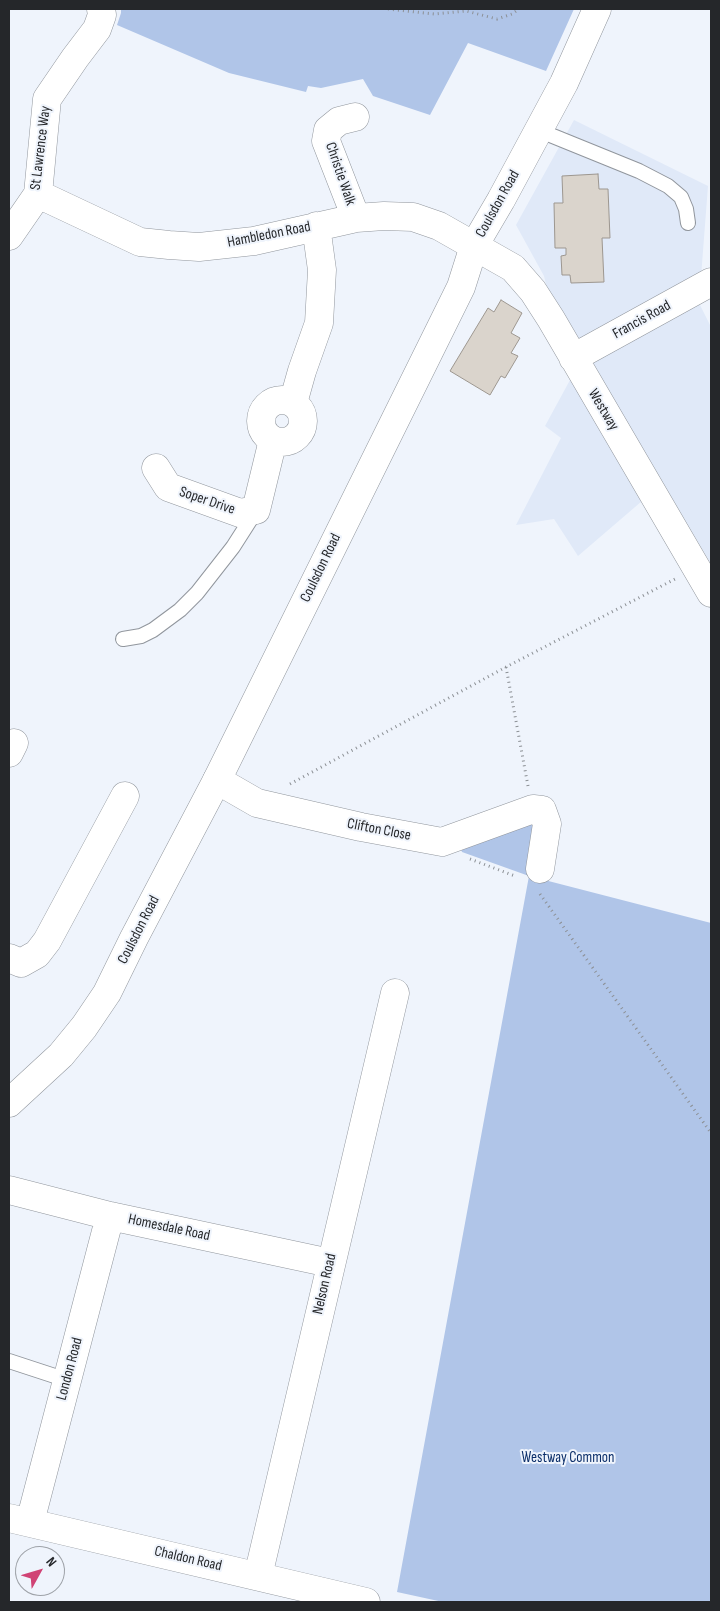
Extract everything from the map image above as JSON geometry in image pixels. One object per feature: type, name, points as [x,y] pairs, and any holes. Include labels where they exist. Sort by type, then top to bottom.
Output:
[{"type":"street","name":"St Lawrence Way","points":[[9,236],[38,194],[47,100],[97,29],[102,15],[101,9]]},
{"type":"street","name":"Coulsdon Road","points":[[9,1103],[62,1055],[84,1027],[107,992],[217,780],[456,296],[474,246],[564,82],[597,9]]},
{"type":"street","name":"Christie Walk","points":[[355,117],[339,121],[328,130],[326,141],[356,218]]},
{"type":"street","name":"Hambledon Road","points":[[38,194],[140,242],[199,247],[254,241],[356,218],[384,216],[413,218],[439,226],[474,246]]},
{"type":"street","name":"Soper Drive","points":[[156,468],[168,487],[240,513],[256,510],[273,440],[263,430],[261,423],[262,414],[266,407],[272,403],[286,400],[293,403],[302,370],[319,323],[322,270],[316,226]]},
{"type":"street","name":"Westway","points":[[474,246],[513,268],[533,291],[573,358],[704,564],[711,593]]},
{"type":"street","name":"Francis Road","points":[[573,358],[711,282]]},
{"type":"street","name":"Clifton Close","points":[[217,780],[257,803],[361,827],[442,842]]},
{"type":"street","points":[[9,958],[21,963],[37,954],[47,941],[125,796]]},
{"type":"street","points":[[442,842],[543,805],[548,824],[533,879]]},
{"type":"street","name":"Nelson Road","points":[[258,1576],[330,1263],[395,993]]},
{"type":"street","name":"Homesdale Road","points":[[9,1190],[110,1216],[330,1263]]},
{"type":"street","name":"London Road","points":[[19,1520],[67,1380],[110,1216]]},
{"type":"street","name":"Chaldon Road","points":[[19,1520],[366,1602]]},
{"type":"lane","points":[[538,130],[652,176],[681,197],[686,209],[688,223]]},
{"type":"lane","points":[[124,639],[141,636],[180,610],[197,593],[233,547],[256,510]]},
{"type":"lane","points":[[9,1361],[67,1380]]},
{"type":"path","points":[[388,9],[434,14],[466,11],[497,19],[512,14],[519,9]]},
{"type":"path","points":[[257,803],[320,766],[704,564]]},
{"type":"path","points":[[506,667],[543,805]]},
{"type":"path","points":[[442,842],[452,852],[533,879],[711,1133]]},
{"type":"shaded area","points":[[574,120],[708,186],[699,303],[711,327],[711,564],[663,483],[578,556],[554,519],[516,525],[561,438],[545,426],[570,380],[544,276],[516,225]]},
{"type":"green space","points":[[121,9],[574,9],[546,71],[468,43],[430,115],[373,96],[363,79],[321,88],[308,86],[306,92],[229,73],[117,25]]},
{"type":"green space","points":[[531,822],[536,830],[529,876],[462,852],[460,846]]},
{"type":"green space","name":"Westway Common","points":[[529,876],[711,923],[711,1602],[443,1602],[397,1592]]},
{"type":"building","points":[[598,174],[599,189],[608,189],[610,238],[602,238],[604,282],[571,283],[570,275],[562,275],[561,256],[566,255],[566,248],[555,248],[554,203],[563,203],[562,176]]},
{"type":"building","points":[[501,300],[522,313],[511,333],[520,338],[511,353],[518,356],[505,378],[501,376],[490,395],[450,371],[488,308],[494,312]]}]
